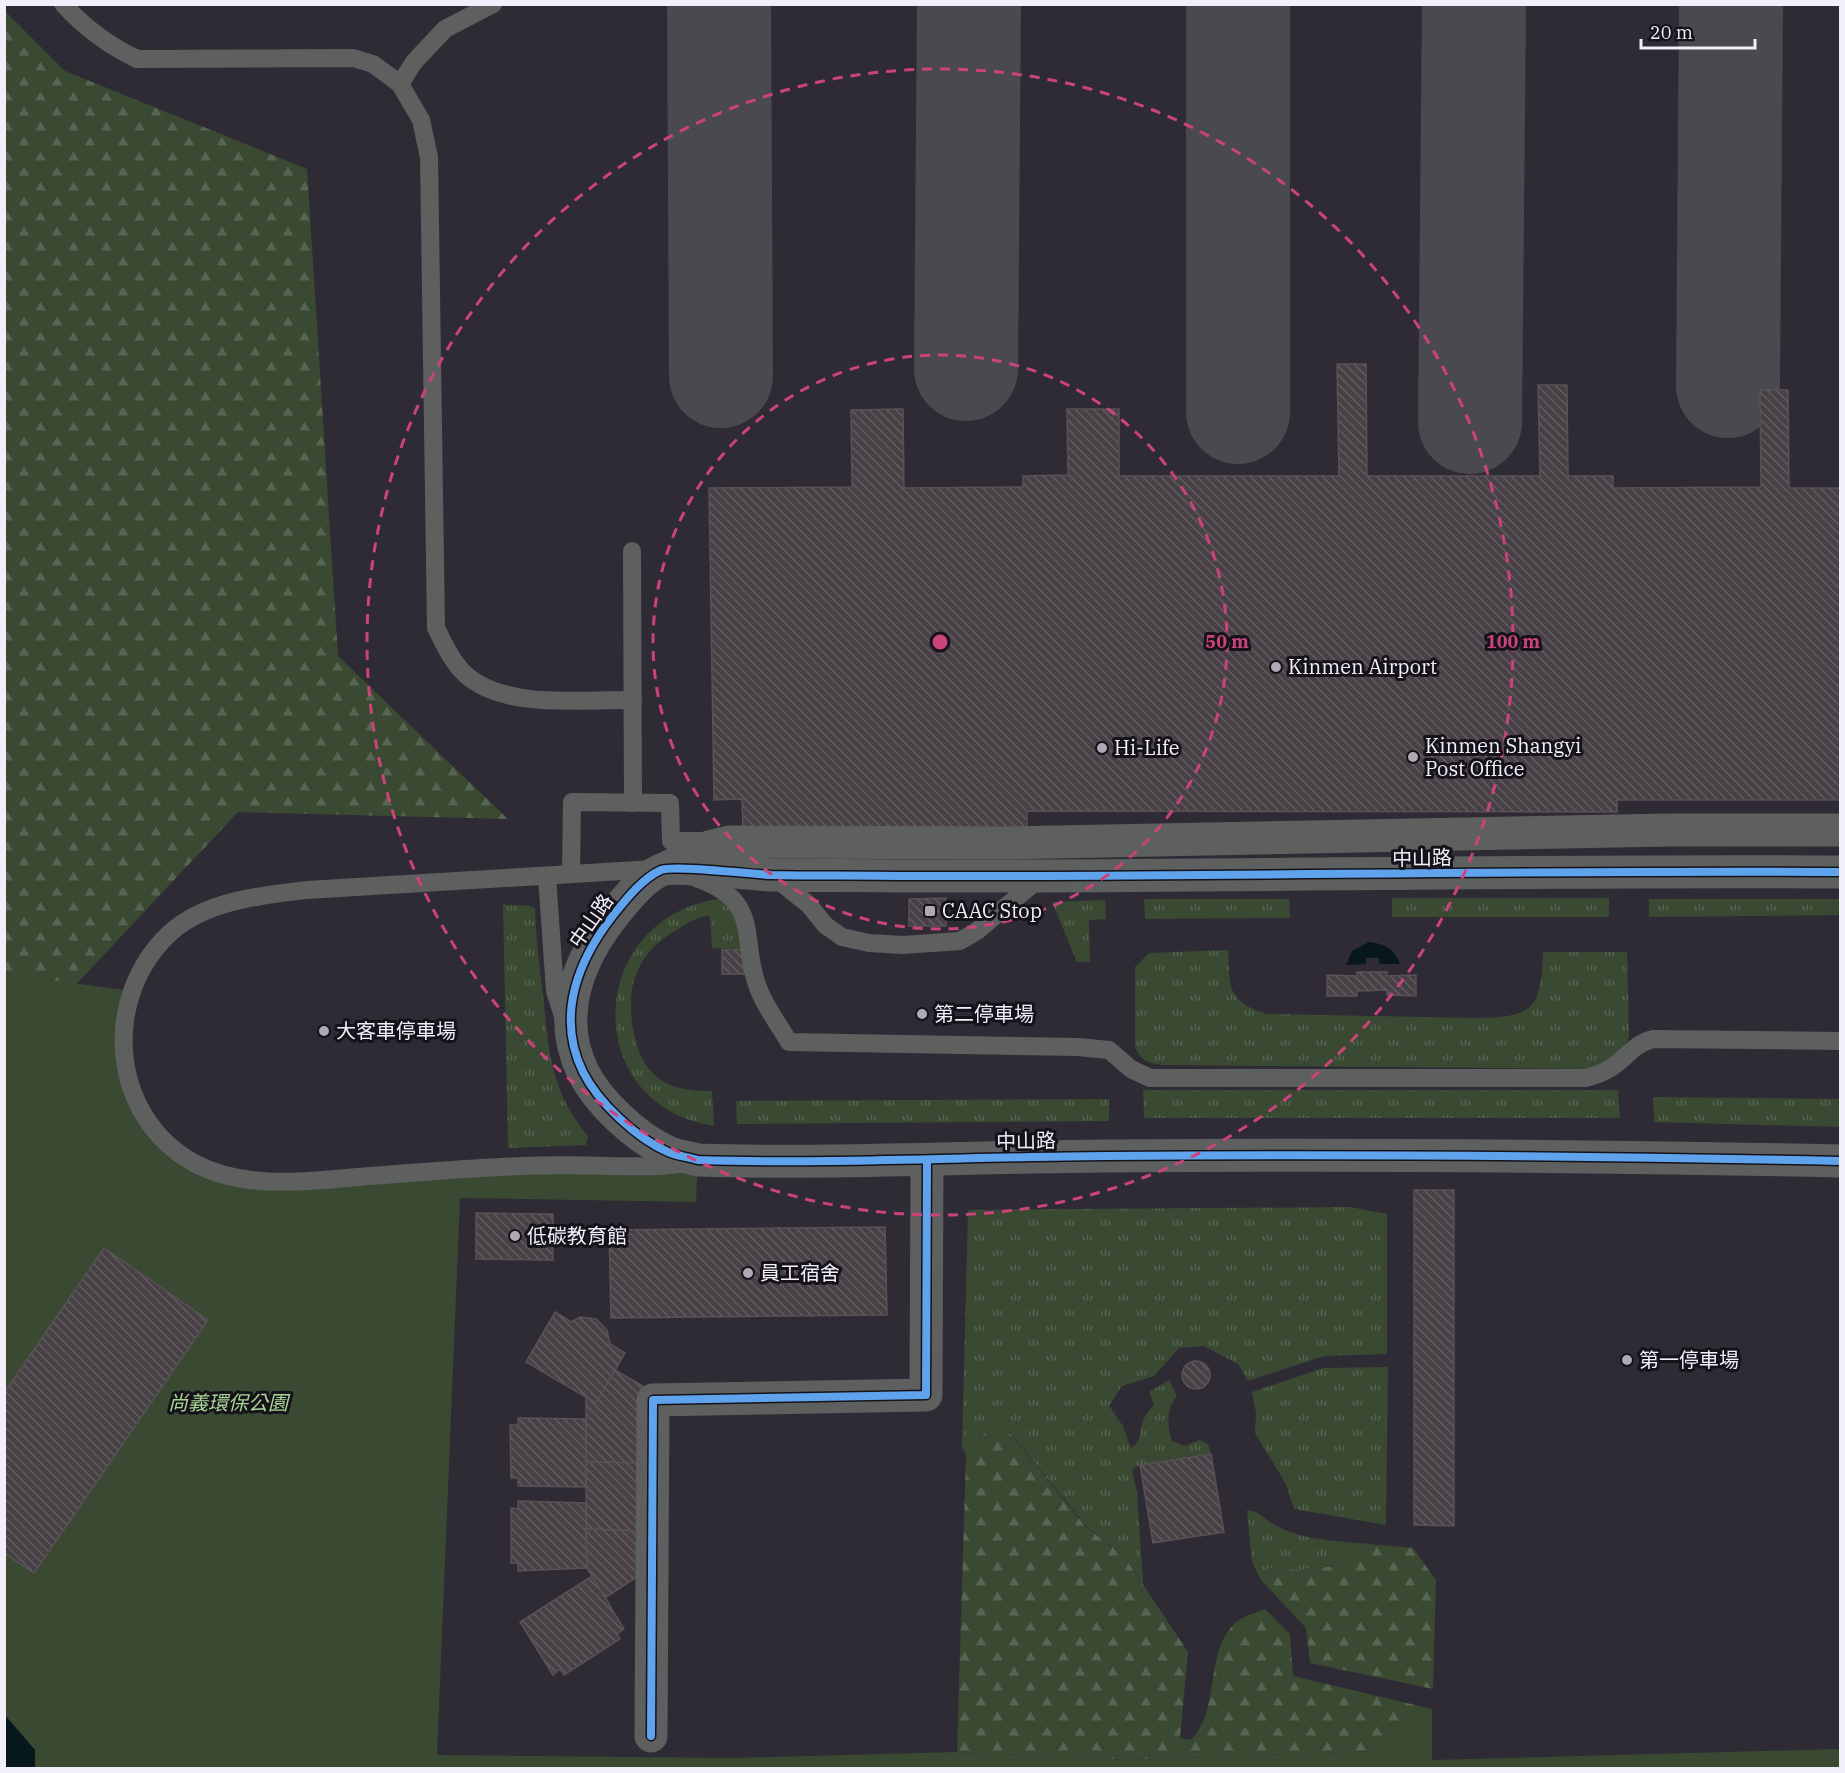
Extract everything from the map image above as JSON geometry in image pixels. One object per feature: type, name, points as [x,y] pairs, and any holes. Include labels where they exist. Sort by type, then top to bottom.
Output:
[{"type":"street","name":"中山路","points":[[1840,830],[1670,830],[1005,843],[729,842],[700,851],[663,869],[645,881],[623,902],[587,952],[575,980],[571,1000],[571,1032],[582,1069],[596,1093],[614,1113],[668,1152],[698,1160],[927,1160],[1118,1156],[1640,1157],[1840,1161]]},
{"type":"street","name":"中山路","points":[[663,869],[770,875],[1043,876],[1638,870],[1840,872]]},
{"type":"street","points":[[651,1736],[653,1400],[926,1395],[927,1160]]},
{"type":"lane","points":[[63,4],[84,27],[113,48],[137,59],[353,58],[373,64],[400,84],[422,120],[429,157],[436,628],[450,655],[465,674],[501,695],[525,698],[633,700]]},
{"type":"lane","points":[[400,84],[414,62],[445,29],[493,4]]},
{"type":"lane","points":[[632,551],[633,802]]},
{"type":"lane","points":[[571,873],[572,802],[670,803],[671,841],[729,842]]},
{"type":"lane","points":[[698,1160],[675,1165],[501,1167],[321,1180],[279,1181],[235,1178],[194,1163],[159,1135],[135,1098],[123,1055],[125,1011],[140,970],[171,932],[213,907],[257,895],[571,873],[663,869],[708,882],[732,896],[738,905],[750,939],[753,970],[759,990],[789,1042],[1078,1047],[1109,1050],[1131,1069],[1150,1078],[1586,1078],[1607,1070],[1629,1055],[1639,1042],[1653,1039],[1840,1041]]},
{"type":"lane","points":[[770,875],[788,886],[809,905],[825,926],[842,937],[869,943],[903,945],[960,941],[977,931],[1043,876]]},
{"type":"lane","points":[[547,876],[555,991],[561,1014],[571,1032]]},
{"type":"green space","points":[[4,10],[65,71],[307,169],[338,656],[508,819],[238,812],[5,1060]]},
{"type":"green space","points":[[725,898],[739,923],[744,950],[712,948],[710,916],[694,920],[666,937],[645,957],[638,969],[631,996],[633,1028],[642,1058],[649,1069],[668,1084],[695,1091],[712,1091],[714,1126],[669,1111],[638,1083],[620,1048],[616,1009],[624,971],[645,937],[679,911]]},
{"type":"green space","points":[[1392,898],[1609,898],[1609,917],[1392,917]]},
{"type":"green space","points":[[1144,899],[1289,899],[1290,918],[1145,919]]},
{"type":"green space","points":[[1649,899],[1840,899],[1840,915],[1649,917]]},
{"type":"green space","points":[[1105,900],[1106,919],[1089,920],[1090,962],[1077,962],[1052,902]]},
{"type":"green space","points":[[503,904],[535,908],[550,1053],[566,1103],[588,1136],[586,1145],[508,1148]]},
{"type":"green space","points":[[1228,950],[1230,983],[1237,998],[1244,1004],[1267,1014],[1477,1018],[1511,1015],[1531,1006],[1540,986],[1543,952],[1627,952],[1629,1037],[1625,1049],[1596,1069],[1164,1065],[1154,1064],[1142,1058],[1135,1045],[1135,967],[1149,953]]},
{"type":"green space","name":"尚義環保公園","points":[[5,974],[132,991],[123,1055],[159,1135],[235,1178],[698,1160],[696,1202],[460,1198],[437,1755],[731,1758],[957,1752],[1127,1760],[1372,1751],[1432,1709],[1432,1760],[1840,1749],[1840,1768],[5,1768]]},
{"type":"green space","points":[[1143,1090],[1618,1090],[1620,1118],[1144,1118]]},
{"type":"green space","points":[[1653,1097],[1840,1099],[1840,1127],[1654,1122]]},
{"type":"green space","points":[[1109,1099],[1109,1121],[737,1124],[736,1101]]},
{"type":"green space","points":[[1350,1207],[1387,1214],[1387,1354],[1324,1356],[1248,1381],[1238,1364],[1204,1346],[1179,1348],[1154,1376],[1122,1386],[1109,1406],[1123,1426],[1131,1448],[1139,1439],[1144,1419],[1154,1404],[1149,1392],[1169,1380],[1177,1396],[1173,1401],[1168,1418],[1172,1441],[1184,1446],[1200,1440],[1208,1444],[1211,1454],[1140,1465],[1132,1470],[1137,1492],[1143,1583],[1124,1556],[1086,1526],[1008,1430],[989,1428],[966,1455],[962,1447],[968,1210]]},
{"type":"green space","points":[[1388,1367],[1386,1525],[1294,1509],[1286,1484],[1255,1433],[1256,1413],[1252,1392],[1323,1368]]},
{"type":"green space","points":[[1005,1427],[1085,1526],[1124,1556],[1188,1652],[1180,1738],[1191,1740],[1200,1727],[1210,1698],[1218,1653],[1223,1639],[1238,1621],[1265,1609],[1290,1634],[1293,1676],[1432,1709],[1372,1751],[1127,1760],[957,1752],[966,1455],[989,1428]]},
{"type":"green space","points":[[1247,1510],[1256,1512],[1285,1530],[1305,1536],[1359,1543],[1344,1565],[1301,1570],[1269,1568],[1261,1580],[1252,1562]]},
{"type":"green space","points":[[1359,1543],[1413,1548],[1436,1580],[1433,1689],[1310,1663],[1306,1628],[1261,1580],[1269,1568],[1301,1570],[1344,1565]]},
{"type":"shaded area","points":[[1369,942],[1389,948],[1400,964],[1379,964],[1379,958],[1366,958],[1366,964],[1346,965],[1352,951]]},
{"type":"shaded area","points":[[4,1714],[35,1750],[35,1768],[5,1768]]},
{"type":"building","name":"Kinmen Airport","points":[[1337,364],[1366,364],[1367,476],[1540,476],[1538,385],[1567,385],[1568,476],[1613,476],[1613,488],[1761,487],[1760,390],[1788,390],[1789,488],[1840,488],[1840,800],[1617,800],[1617,812],[1027,811],[1027,828],[743,829],[742,799],[714,800],[709,488],[852,487],[851,410],[903,409],[904,488],[1023,487],[1023,476],[1068,475],[1067,409],[1119,409],[1119,476],[1339,476]]},
{"type":"building","points":[[946,898],[946,926],[909,926],[909,899]]},
{"type":"building","points":[[722,950],[744,950],[744,974],[722,974]]},
{"type":"building","points":[[1357,972],[1387,972],[1387,976],[1416,975],[1416,996],[1387,995],[1387,990],[1357,991],[1357,996],[1327,996],[1327,975],[1357,976]]},
{"type":"building","points":[[1414,1190],[1454,1190],[1454,1526],[1414,1525]]},
{"type":"building","name":"低碳教育館","points":[[476,1213],[553,1214],[553,1260],[476,1259]]},
{"type":"building","name":"員工宿舍","points":[[885,1227],[887,1315],[611,1318],[609,1230]]},
{"type":"building","points":[[104,1248],[208,1320],[34,1573],[4,1553],[4,1393]]},
{"type":"building","points":[[555,1312],[571,1322],[580,1317],[596,1319],[607,1330],[610,1344],[625,1353],[596,1403],[526,1362]]},
{"type":"building","points":[[1196,1361],[1206,1365],[1210,1375],[1206,1385],[1196,1389],[1186,1385],[1182,1375],[1186,1365]]},
{"type":"building","points":[[615,1370],[646,1388],[646,1463],[586,1462],[586,1397],[596,1403]]},
{"type":"building","points":[[518,1418],[586,1419],[586,1487],[518,1486],[518,1478],[511,1478],[510,1425],[518,1425]]},
{"type":"building","points":[[1211,1454],[1224,1532],[1153,1543],[1140,1465]]},
{"type":"building","points":[[586,1462],[646,1463],[647,1531],[586,1529]]},
{"type":"building","points":[[518,1501],[586,1503],[587,1568],[518,1571],[518,1563],[511,1563],[511,1508],[518,1509]]},
{"type":"building","points":[[586,1529],[647,1531],[646,1571],[605,1598],[587,1568]]},
{"type":"building","points":[[592,1576],[624,1629],[617,1634],[620,1639],[564,1675],[560,1669],[553,1675],[520,1622]]},
{"type":"taxiway","points":[[719,4],[721,376]]},
{"type":"taxiway","points":[[966,369],[969,4]]},
{"type":"taxiway","points":[[1238,4],[1238,412]]},
{"type":"taxiway","points":[[1470,422],[1474,4]]},
{"type":"taxiway","points":[[1728,386],[1731,4]]},
{"type":"cycle path","points":[[1840,872],[904,876],[771,875],[669,869],[661,870],[648,878],[602,930],[582,968],[571,1009],[571,1029],[575,1051],[583,1072],[608,1107],[643,1138],[656,1146],[671,1153],[698,1160],[800,1161],[1290,1155],[1840,1161]]},
{"type":"cycle path","points":[[651,1736],[653,1400],[926,1395],[927,1160]]},
{"type":"place","name":"Kinmen Airport","points":[[1276,667]]},
{"type":"place","name":"Hi-Life","points":[[1102,748]]},
{"type":"place","name":"Kinmen Shangyi Post Office","points":[[1413,757]]},
{"type":"place","name":"CAAC Stop","points":[[930,911]]},
{"type":"place","name":"第二停車場","points":[[922,1014]]},
{"type":"place","name":"大客車停車場","points":[[324,1031]]},
{"type":"place","name":"低碳教育館","points":[[515,1236]]},
{"type":"place","name":"員工宿舍","points":[[748,1273]]},
{"type":"place","name":"第一停車場","points":[[1627,1360]]}]
